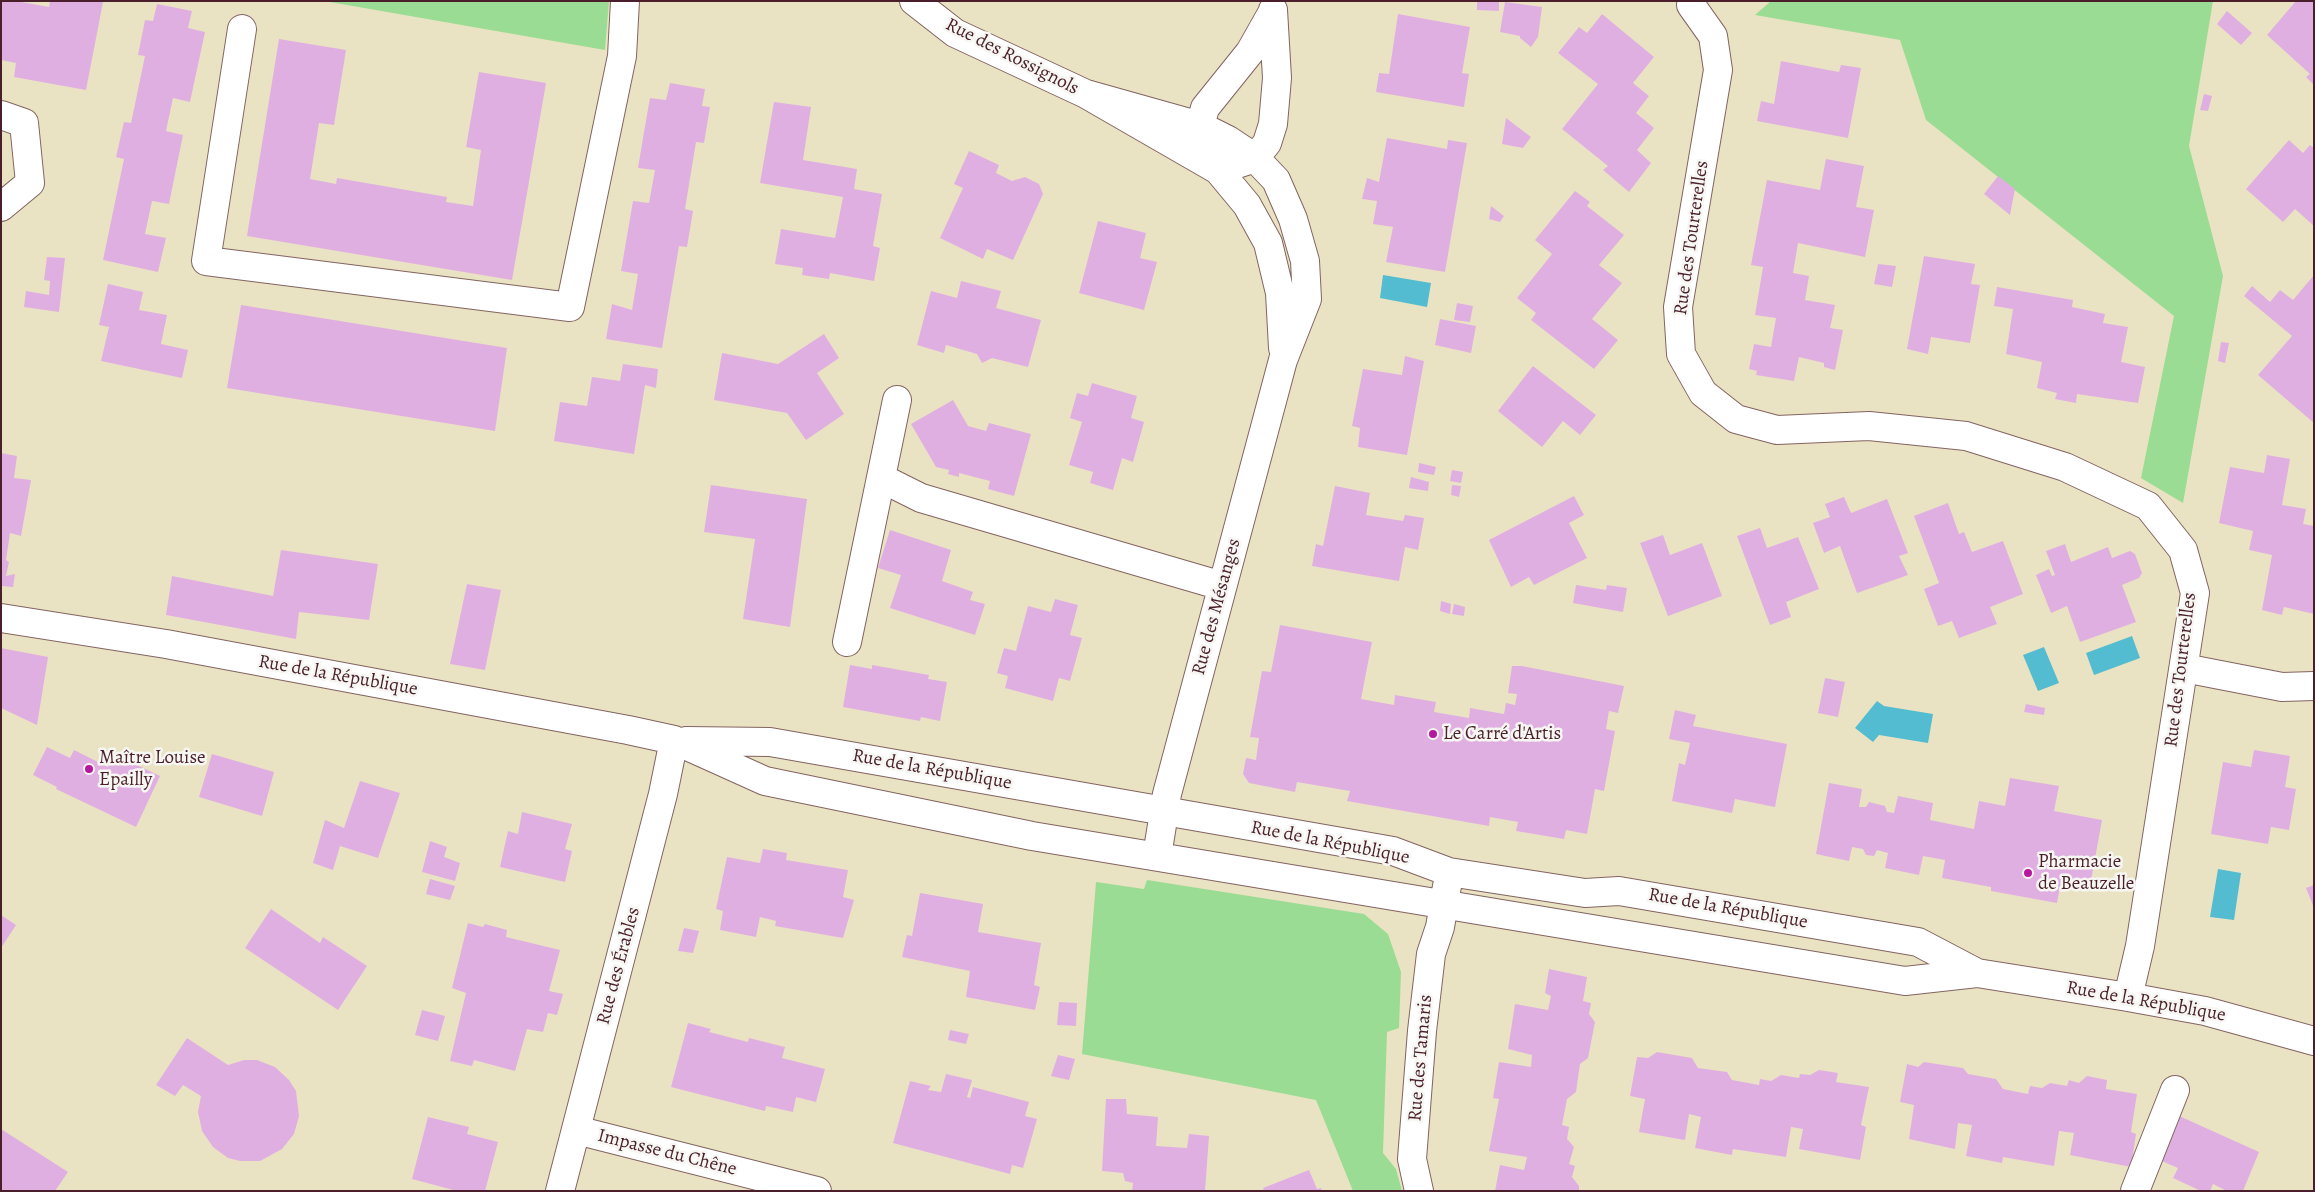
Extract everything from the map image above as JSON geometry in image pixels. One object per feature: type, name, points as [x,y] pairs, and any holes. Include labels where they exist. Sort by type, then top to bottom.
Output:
[{"type":"street","points":[[242,29],[206,261],[570,307],[622,56],[625,1]]},
{"type":"street","name":"Rue des Rossignols","points":[[914,1],[956,33],[1086,94],[1218,170]]},
{"type":"street","name":"Rue des Tourterelles","points":[[1691,3],[1713,36],[1718,70],[1678,307],[1681,354],[1703,393],[1736,419],[1777,430],[1869,426],[1966,436],[2065,467],[2148,506],[2183,550],[2195,593],[2140,946],[2128,997]]},
{"type":"street","points":[[1200,126],[1205,108],[1250,52],[1273,7]]},
{"type":"street","points":[[1218,170],[1255,158],[1267,142],[1273,124],[1277,78],[1273,7]]},
{"type":"street","name":"Rue des Rossignols","points":[[1086,94],[1200,126]]},
{"type":"street","points":[[1,115],[24,123],[30,183],[1,207]]},
{"type":"street","name":"Rue des Mésanges","points":[[1157,856],[1165,810],[1222,586],[1283,360],[1307,299],[1305,261],[1293,219],[1276,180],[1255,158],[1228,140],[1200,126]]},
{"type":"street","name":"Rue des Mésanges","points":[[1200,126],[1211,148],[1218,170],[1247,206],[1268,243],[1280,293],[1283,360]]},
{"type":"street","points":[[847,642],[897,400]]},
{"type":"street","points":[[881,478],[921,498],[1222,586]]},
{"type":"street","name":"Rue de la République","points":[[1,618],[280,665],[674,740],[770,742],[1165,810],[1393,852],[1449,872],[1585,893],[1619,891],[1918,942],[1976,973]]},
{"type":"street","points":[[2184,668],[2282,687],[2314,686]]},
{"type":"street","name":"Rue de la République","points":[[674,740],[765,781],[1032,836],[1157,856],[1442,915],[1905,980],[1976,973],[2205,1011],[2314,1041]]},
{"type":"street","name":"Rue des Érables","points":[[560,1191],[663,794],[674,740]]},
{"type":"street","name":"Rue des Tamaris","points":[[1419,1191],[1412,1160],[1422,1041],[1431,954],[1442,915],[1449,872]]},
{"type":"street","points":[[2135,1191],[2175,1090]]},
{"type":"street","name":"Impasse du Chêne","points":[[576,1130],[817,1191]]},
{"type":"green space","points":[[324,1],[609,1],[605,50]]},
{"type":"green space","points":[[1771,1],[2213,1],[2189,146],[2223,276],[2183,503],[2141,478],[2174,316],[1926,120],[1900,40],[1755,15]]},
{"type":"green space","points":[[1147,880],[1364,914],[1388,934],[1401,972],[1399,1028],[1387,1032],[1383,1153],[1396,1169],[1402,1191],[1353,1191],[1316,1100],[1082,1054],[1096,882],[1144,889]]},
{"type":"water","points":[[1383,275],[1431,283],[1427,307],[1380,298]]},
{"type":"water","points":[[2132,636],[2140,658],[2094,675],[2086,653]]},
{"type":"water","points":[[2044,647],[2059,683],[2038,691],[2023,655]]},
{"type":"water","points":[[1877,701],[1884,706],[1933,714],[1928,743],[1879,735],[1873,742],[1855,728]]},
{"type":"water","points":[[2218,869],[2241,873],[2234,920],[2210,917]]},
{"type":"building","points":[[1,1],[16,1],[49,7],[50,1],[103,2],[86,90],[14,77],[16,63],[1,60]]},
{"type":"building","points":[[1477,1],[1499,1],[1499,11],[1477,10]]},
{"type":"building","points":[[2296,1],[2314,1],[2314,85],[2306,77],[2310,74],[2267,35]]},
{"type":"building","points":[[1505,2],[1542,7],[1538,37],[1531,47],[1520,36],[1500,32]]},
{"type":"building","points":[[157,4],[192,11],[188,28],[205,32],[190,102],[173,98],[166,131],[183,135],[169,204],[152,201],[145,234],[166,238],[158,272],[103,260],[124,159],[116,157],[124,122],[131,123],[145,56],[138,55],[145,20],[153,21]]},
{"type":"building","points":[[2227,11],[2252,33],[2241,45],[2217,24]]},
{"type":"building","points":[[1398,14],[1470,27],[1462,73],[1469,74],[1464,107],[1376,92],[1379,73],[1389,74]]},
{"type":"building","points":[[1602,14],[1654,57],[1633,83],[1649,96],[1636,113],[1654,128],[1637,150],[1651,163],[1629,192],[1603,170],[1608,166],[1562,129],[1598,84],[1558,53],[1579,27],[1587,33]]},
{"type":"building","points":[[279,39],[346,50],[334,125],[319,123],[310,179],[336,184],[337,178],[447,197],[446,202],[473,206],[481,150],[466,147],[479,72],[546,83],[512,280],[247,236]]},
{"type":"building","points":[[1781,61],[1839,72],[1841,65],[1861,68],[1848,138],[1757,121],[1761,101],[1774,104]]},
{"type":"building","points":[[670,83],[705,89],[702,106],[710,107],[704,143],[696,142],[685,209],[693,211],[687,247],[679,246],[662,348],[606,339],[612,304],[632,310],[638,274],[621,271],[633,201],[649,203],[655,170],[638,168],[644,132],[650,98],[666,100]]},
{"type":"building","points":[[2204,94],[2212,96],[2208,111],[2200,110]]},
{"type":"building","points":[[774,102],[811,107],[803,160],[857,169],[854,189],[882,194],[873,246],[880,248],[874,281],[830,273],[829,279],[802,275],[803,268],[775,264],[781,229],[835,238],[843,197],[760,183]]},
{"type":"building","points":[[1506,118],[1531,137],[1523,148],[1502,144]]},
{"type":"building","points":[[1387,138],[1447,149],[1448,140],[1467,143],[1445,272],[1386,262],[1393,227],[1373,224],[1377,201],[1362,199],[1367,178],[1379,182]]},
{"type":"building","points":[[2289,140],[2303,153],[2310,145],[2314,148],[2314,226],[2295,209],[2283,222],[2246,189]]},
{"type":"building","points":[[969,151],[999,165],[996,173],[1012,181],[1025,177],[1039,184],[1043,194],[1013,260],[987,249],[983,259],[940,238],[963,188],[954,184]]},
{"type":"building","points":[[1826,159],[1864,166],[1856,207],[1874,210],[1865,257],[1798,243],[1793,273],[1809,276],[1805,300],[1835,305],[1830,328],[1843,330],[1835,370],[1824,367],[1824,363],[1799,357],[1794,381],[1756,375],[1757,371],[1749,369],[1754,344],[1771,347],[1776,318],[1755,315],[1763,267],[1751,265],[1767,180],[1820,190]]},
{"type":"building","points":[[1998,176],[2015,189],[2010,215],[1984,194]]},
{"type":"building","points":[[1575,191],[1590,202],[1587,206],[1624,235],[1599,265],[1622,283],[1592,319],[1618,340],[1594,369],[1531,320],[1536,313],[1517,298],[1552,254],[1535,240]]},
{"type":"building","points":[[1491,206],[1504,216],[1500,222],[1489,219]]},
{"type":"building","points":[[1098,221],[1146,233],[1140,258],[1157,262],[1144,310],[1079,293]]},
{"type":"building","points":[[1924,256],[1975,264],[1971,284],[1980,285],[1970,343],[1931,337],[1928,354],[1907,349]]},
{"type":"building","points":[[47,257],[65,258],[59,312],[24,307],[26,291],[49,295],[50,281],[44,280]]},
{"type":"building","points":[[1878,264],[1896,266],[1892,287],[1874,284]]},
{"type":"building","points":[[2314,275],[2314,423],[2258,375],[2292,336],[2244,296],[2252,286],[2270,302],[2280,290],[2293,300]]},
{"type":"building","points":[[961,281],[1001,291],[996,308],[1041,320],[1028,367],[992,358],[982,363],[977,354],[946,345],[944,353],[917,345],[931,291],[957,298]]},
{"type":"building","points":[[108,284],[143,292],[139,310],[167,315],[161,344],[188,350],[182,378],[101,361],[109,327],[99,325]]},
{"type":"building","points":[[1997,287],[2073,300],[2072,307],[2105,314],[2103,323],[2128,327],[2121,362],[2145,367],[2138,403],[2077,394],[2076,403],[2055,399],[2057,393],[2037,388],[2042,362],[2006,354],[2013,309],[1994,306]]},
{"type":"building","points":[[1457,303],[1473,306],[1470,322],[1454,320]]},
{"type":"building","points":[[241,305],[507,348],[495,431],[227,388]]},
{"type":"building","points":[[1440,319],[1476,326],[1471,353],[1435,345]]},
{"type":"building","points":[[824,334],[839,358],[817,373],[844,414],[806,440],[787,413],[714,400],[722,353],[778,364]]},
{"type":"building","points":[[2221,342],[2229,343],[2225,363],[2218,361]]},
{"type":"building","points":[[1405,356],[1424,361],[1407,455],[1358,447],[1360,428],[1352,426],[1363,369],[1402,375]]},
{"type":"building","points":[[623,364],[658,369],[656,388],[645,385],[634,454],[554,441],[560,402],[587,406],[592,377],[620,381]]},
{"type":"building","points":[[1533,366],[1596,415],[1580,435],[1563,421],[1542,447],[1498,411]]},
{"type":"building","points":[[1092,383],[1137,396],[1131,418],[1144,422],[1133,462],[1122,458],[1113,490],[1090,483],[1093,472],[1069,465],[1082,422],[1070,418],[1077,393],[1088,396]]},
{"type":"building","points":[[953,400],[968,426],[986,431],[989,423],[1031,434],[1014,496],[988,489],[990,481],[959,473],[959,477],[948,474],[949,470],[936,467],[911,424]]},
{"type":"building","points":[[1,453],[17,456],[14,478],[31,480],[21,536],[10,533],[6,560],[9,562],[6,576],[15,574],[13,587],[1,586]]},
{"type":"building","points":[[2267,455],[2290,459],[2282,505],[2306,509],[2303,524],[2314,526],[2314,614],[2284,607],[2282,615],[2262,610],[2272,555],[2249,550],[2253,531],[2219,523],[2230,467],[2264,473]]},
{"type":"building","points":[[1419,463],[1436,467],[1434,475],[1418,472]]},
{"type":"building","points":[[1452,470],[1463,472],[1461,483],[1450,481]]},
{"type":"building","points":[[1411,477],[1429,482],[1428,491],[1409,488]]},
{"type":"building","points":[[711,485],[807,499],[790,627],[743,619],[755,539],[704,532]]},
{"type":"building","points":[[1452,485],[1461,486],[1459,497],[1451,495]]},
{"type":"building","points":[[1335,486],[1370,493],[1366,515],[1403,521],[1405,515],[1424,518],[1418,550],[1405,547],[1399,581],[1312,566],[1316,544],[1323,546]]},
{"type":"building","points":[[1574,496],[1584,515],[1569,523],[1587,558],[1534,585],[1529,577],[1511,587],[1489,540]]},
{"type":"building","points":[[1844,497],[1851,513],[1887,499],[1908,553],[1899,556],[1908,575],[1857,593],[1840,546],[1824,553],[1813,523],[1830,517],[1825,504]]},
{"type":"building","points":[[1948,503],[1959,534],[1964,532],[1972,552],[2003,541],[2023,594],[1990,607],[1997,624],[1959,638],[1952,621],[1938,626],[1924,589],[1939,583],[1914,516]]},
{"type":"building","points":[[1760,528],[1767,548],[1798,537],[1819,589],[1786,602],[1791,617],[1770,625],[1737,536]]},
{"type":"building","points":[[890,530],[951,550],[942,581],[973,592],[970,600],[985,604],[975,635],[890,608],[901,575],[878,568]]},
{"type":"building","points":[[1663,535],[1670,555],[1702,543],[1722,596],[1668,616],[1640,543]]},
{"type":"building","points":[[2065,544],[2071,562],[2108,547],[2112,558],[2130,551],[2135,554],[2142,573],[2139,578],[2122,585],[2136,622],[2080,642],[2067,606],[2051,613],[2036,575],[2049,569],[2052,576],[2055,575],[2046,551]]},
{"type":"building","points":[[281,550],[378,564],[369,620],[299,612],[296,639],[166,615],[172,576],[273,596]]},
{"type":"building","points":[[467,584],[501,590],[485,670],[450,664]]},
{"type":"building","points":[[1576,585],[1606,590],[1607,585],[1627,588],[1623,612],[1573,603]]},
{"type":"building","points":[[1055,599],[1078,605],[1070,635],[1082,638],[1070,681],[1059,678],[1053,701],[1005,688],[1008,676],[997,673],[1004,648],[1016,651],[1028,606],[1051,612]]},
{"type":"building","points":[[1441,601],[1451,604],[1450,614],[1440,611]]},
{"type":"building","points":[[1454,604],[1465,607],[1464,616],[1452,614]]},
{"type":"building","name":"Le Carré d'Artis","points":[[1280,625],[1372,642],[1361,699],[1394,705],[1395,695],[1436,702],[1434,712],[1469,718],[1470,708],[1504,714],[1506,703],[1515,705],[1517,694],[1508,693],[1512,666],[1522,666],[1624,686],[1618,713],[1609,711],[1606,729],[1615,731],[1604,791],[1595,789],[1587,834],[1566,830],[1564,839],[1516,831],[1518,822],[1490,817],[1489,826],[1347,801],[1350,791],[1297,782],[1295,792],[1249,783],[1243,774],[1246,758],[1256,760],[1259,738],[1250,737],[1262,671],[1271,672]]},
{"type":"building","points":[[1,648],[48,657],[37,725],[1,708]]},
{"type":"building","points":[[850,665],[872,669],[872,665],[929,675],[928,679],[947,682],[940,721],[921,717],[920,721],[843,707]]},
{"type":"building","points":[[1825,678],[1845,682],[1838,717],[1818,713]]},
{"type":"building","points":[[2026,704],[2045,708],[2044,715],[2024,712]]},
{"type":"building","points":[[1675,710],[1696,715],[1693,726],[1787,744],[1775,807],[1735,799],[1732,813],[1672,801],[1679,763],[1685,765],[1690,743],[1669,739]]},
{"type":"building","points":[[47,747],[70,758],[74,750],[108,767],[114,754],[160,776],[136,827],[56,789],[57,787],[33,775]]},
{"type":"building","points":[[2254,750],[2290,756],[2285,787],[2296,789],[2289,830],[2271,827],[2268,844],[2211,834],[2223,762],[2251,767]]},
{"type":"building","points":[[212,754],[274,772],[262,816],[199,797]]},
{"type":"building","points":[[2010,778],[2059,786],[2054,811],[2102,820],[2090,886],[2061,881],[2057,903],[1991,891],[1991,887],[1942,878],[1945,860],[1923,856],[1919,875],[1885,868],[1888,853],[1877,850],[1874,856],[1866,855],[1863,849],[1852,847],[1849,861],[1816,854],[1829,783],[1862,789],[1859,807],[1866,807],[1869,802],[1885,806],[1887,812],[1894,813],[1898,796],[1933,803],[1930,820],[1974,829],[1979,801],[2005,806]]},
{"type":"building","points":[[360,781],[400,793],[378,858],[340,846],[333,870],[313,863],[325,820],[344,828]]},
{"type":"building","points":[[522,812],[572,824],[565,849],[572,851],[565,882],[500,867],[508,831],[518,834]]},
{"type":"building","points":[[430,841],[447,847],[444,857],[460,863],[455,881],[422,872]]},
{"type":"building","points":[[763,849],[787,853],[786,860],[848,870],[843,897],[854,900],[843,938],[775,926],[776,921],[760,917],[756,937],[720,930],[723,911],[716,909],[727,857],[760,863]]},
{"type":"building","points":[[430,879],[455,886],[450,900],[426,894]]},
{"type":"building","points":[[2314,885],[2314,908],[2306,888]]},
{"type":"building","points":[[920,893],[983,904],[978,932],[1041,943],[1034,985],[1040,987],[1035,1010],[966,997],[970,971],[902,957],[907,935],[912,936]]},
{"type":"building","points":[[271,909],[320,943],[323,937],[367,966],[338,1010],[245,948]]},
{"type":"building","points":[[1,915],[16,925],[1,948]]},
{"type":"building","points":[[468,923],[483,927],[485,924],[507,930],[506,937],[560,950],[549,991],[563,994],[557,1015],[548,1013],[543,1032],[527,1029],[515,1071],[474,1060],[472,1066],[450,1061],[466,993],[452,988]]},
{"type":"building","points":[[684,928],[699,931],[693,953],[678,951]]},
{"type":"building","points":[[1549,969],[1587,977],[1583,1001],[1591,1003],[1589,1014],[1595,1022],[1588,1058],[1580,1064],[1576,1092],[1567,1099],[1562,1125],[1569,1127],[1567,1139],[1574,1147],[1569,1164],[1575,1166],[1572,1177],[1579,1186],[1579,1191],[1495,1191],[1500,1165],[1524,1170],[1527,1157],[1489,1151],[1499,1099],[1493,1098],[1499,1062],[1531,1067],[1532,1055],[1508,1049],[1515,1004],[1548,1010],[1551,996],[1545,993]]},
{"type":"building","points":[[1059,1002],[1077,1003],[1076,1026],[1057,1025]]},
{"type":"building","points":[[422,1010],[445,1016],[438,1041],[415,1035]]},
{"type":"building","points":[[688,1023],[711,1029],[709,1032],[748,1042],[749,1038],[785,1047],[782,1058],[825,1069],[816,1102],[796,1097],[793,1112],[766,1106],[765,1111],[671,1087]]},
{"type":"building","points":[[950,1030],[969,1034],[966,1044],[948,1040]]},
{"type":"building","points":[[187,1038],[228,1065],[244,1060],[257,1060],[275,1067],[289,1080],[296,1091],[299,1116],[294,1134],[282,1149],[260,1161],[240,1161],[228,1158],[213,1147],[202,1131],[198,1112],[201,1096],[183,1085],[175,1096],[156,1085]]},
{"type":"building","points":[[1657,1052],[1692,1058],[1698,1068],[1727,1072],[1732,1080],[1759,1085],[1760,1079],[1771,1081],[1781,1075],[1799,1078],[1800,1074],[1810,1075],[1819,1070],[1838,1073],[1836,1082],[1869,1087],[1861,1125],[1866,1127],[1860,1160],[1799,1149],[1803,1129],[1791,1127],[1786,1157],[1733,1149],[1732,1155],[1695,1148],[1701,1117],[1689,1114],[1685,1140],[1639,1132],[1645,1099],[1630,1096],[1637,1057],[1648,1058]]},
{"type":"building","points":[[1058,1055],[1075,1059],[1069,1080],[1051,1076]]},
{"type":"building","points":[[1924,1062],[1963,1068],[1968,1074],[1996,1079],[2003,1089],[2028,1094],[2030,1086],[2042,1088],[2050,1083],[2067,1086],[2069,1080],[2079,1083],[2087,1076],[2107,1080],[2106,1089],[2137,1094],[2131,1132],[2136,1134],[2131,1167],[2070,1155],[2074,1133],[2059,1131],[2054,1166],[2003,1157],[2002,1163],[1966,1156],[1972,1125],[1958,1123],[1955,1149],[1909,1139],[1914,1105],[1900,1102],[1907,1064],[1918,1067]]},
{"type":"building","points":[[946,1074],[972,1080],[967,1097],[970,1098],[973,1087],[1029,1102],[1025,1116],[1037,1119],[1023,1168],[1012,1165],[1010,1174],[893,1143],[910,1081],[931,1086],[928,1090],[941,1092]]},
{"type":"building","points":[[1106,1099],[1126,1099],[1127,1114],[1158,1117],[1156,1146],[1187,1148],[1189,1134],[1209,1136],[1205,1191],[1132,1191],[1133,1183],[1125,1181],[1123,1173],[1102,1171]]},
{"type":"building","points":[[2177,1115],[2259,1152],[2243,1191],[2227,1191],[2213,1184],[2210,1191],[2201,1191],[2173,1178],[2178,1168],[2157,1159]]},
{"type":"building","points":[[428,1117],[469,1127],[467,1134],[498,1142],[485,1191],[457,1191],[412,1179]]},
{"type":"building","points":[[1,1129],[68,1172],[55,1191],[1,1191]]},
{"type":"building","points":[[1309,1170],[1317,1189],[1321,1188],[1322,1191],[1264,1191],[1263,1188]]},
{"type":"place","name":"Le Carré d'Artis","points":[[1433,734]]},
{"type":"place","name":"Maître Louise Epailly","points":[[89,769]]},
{"type":"place","name":"Pharmacie de Beauzelle","points":[[2028,873]]}]
